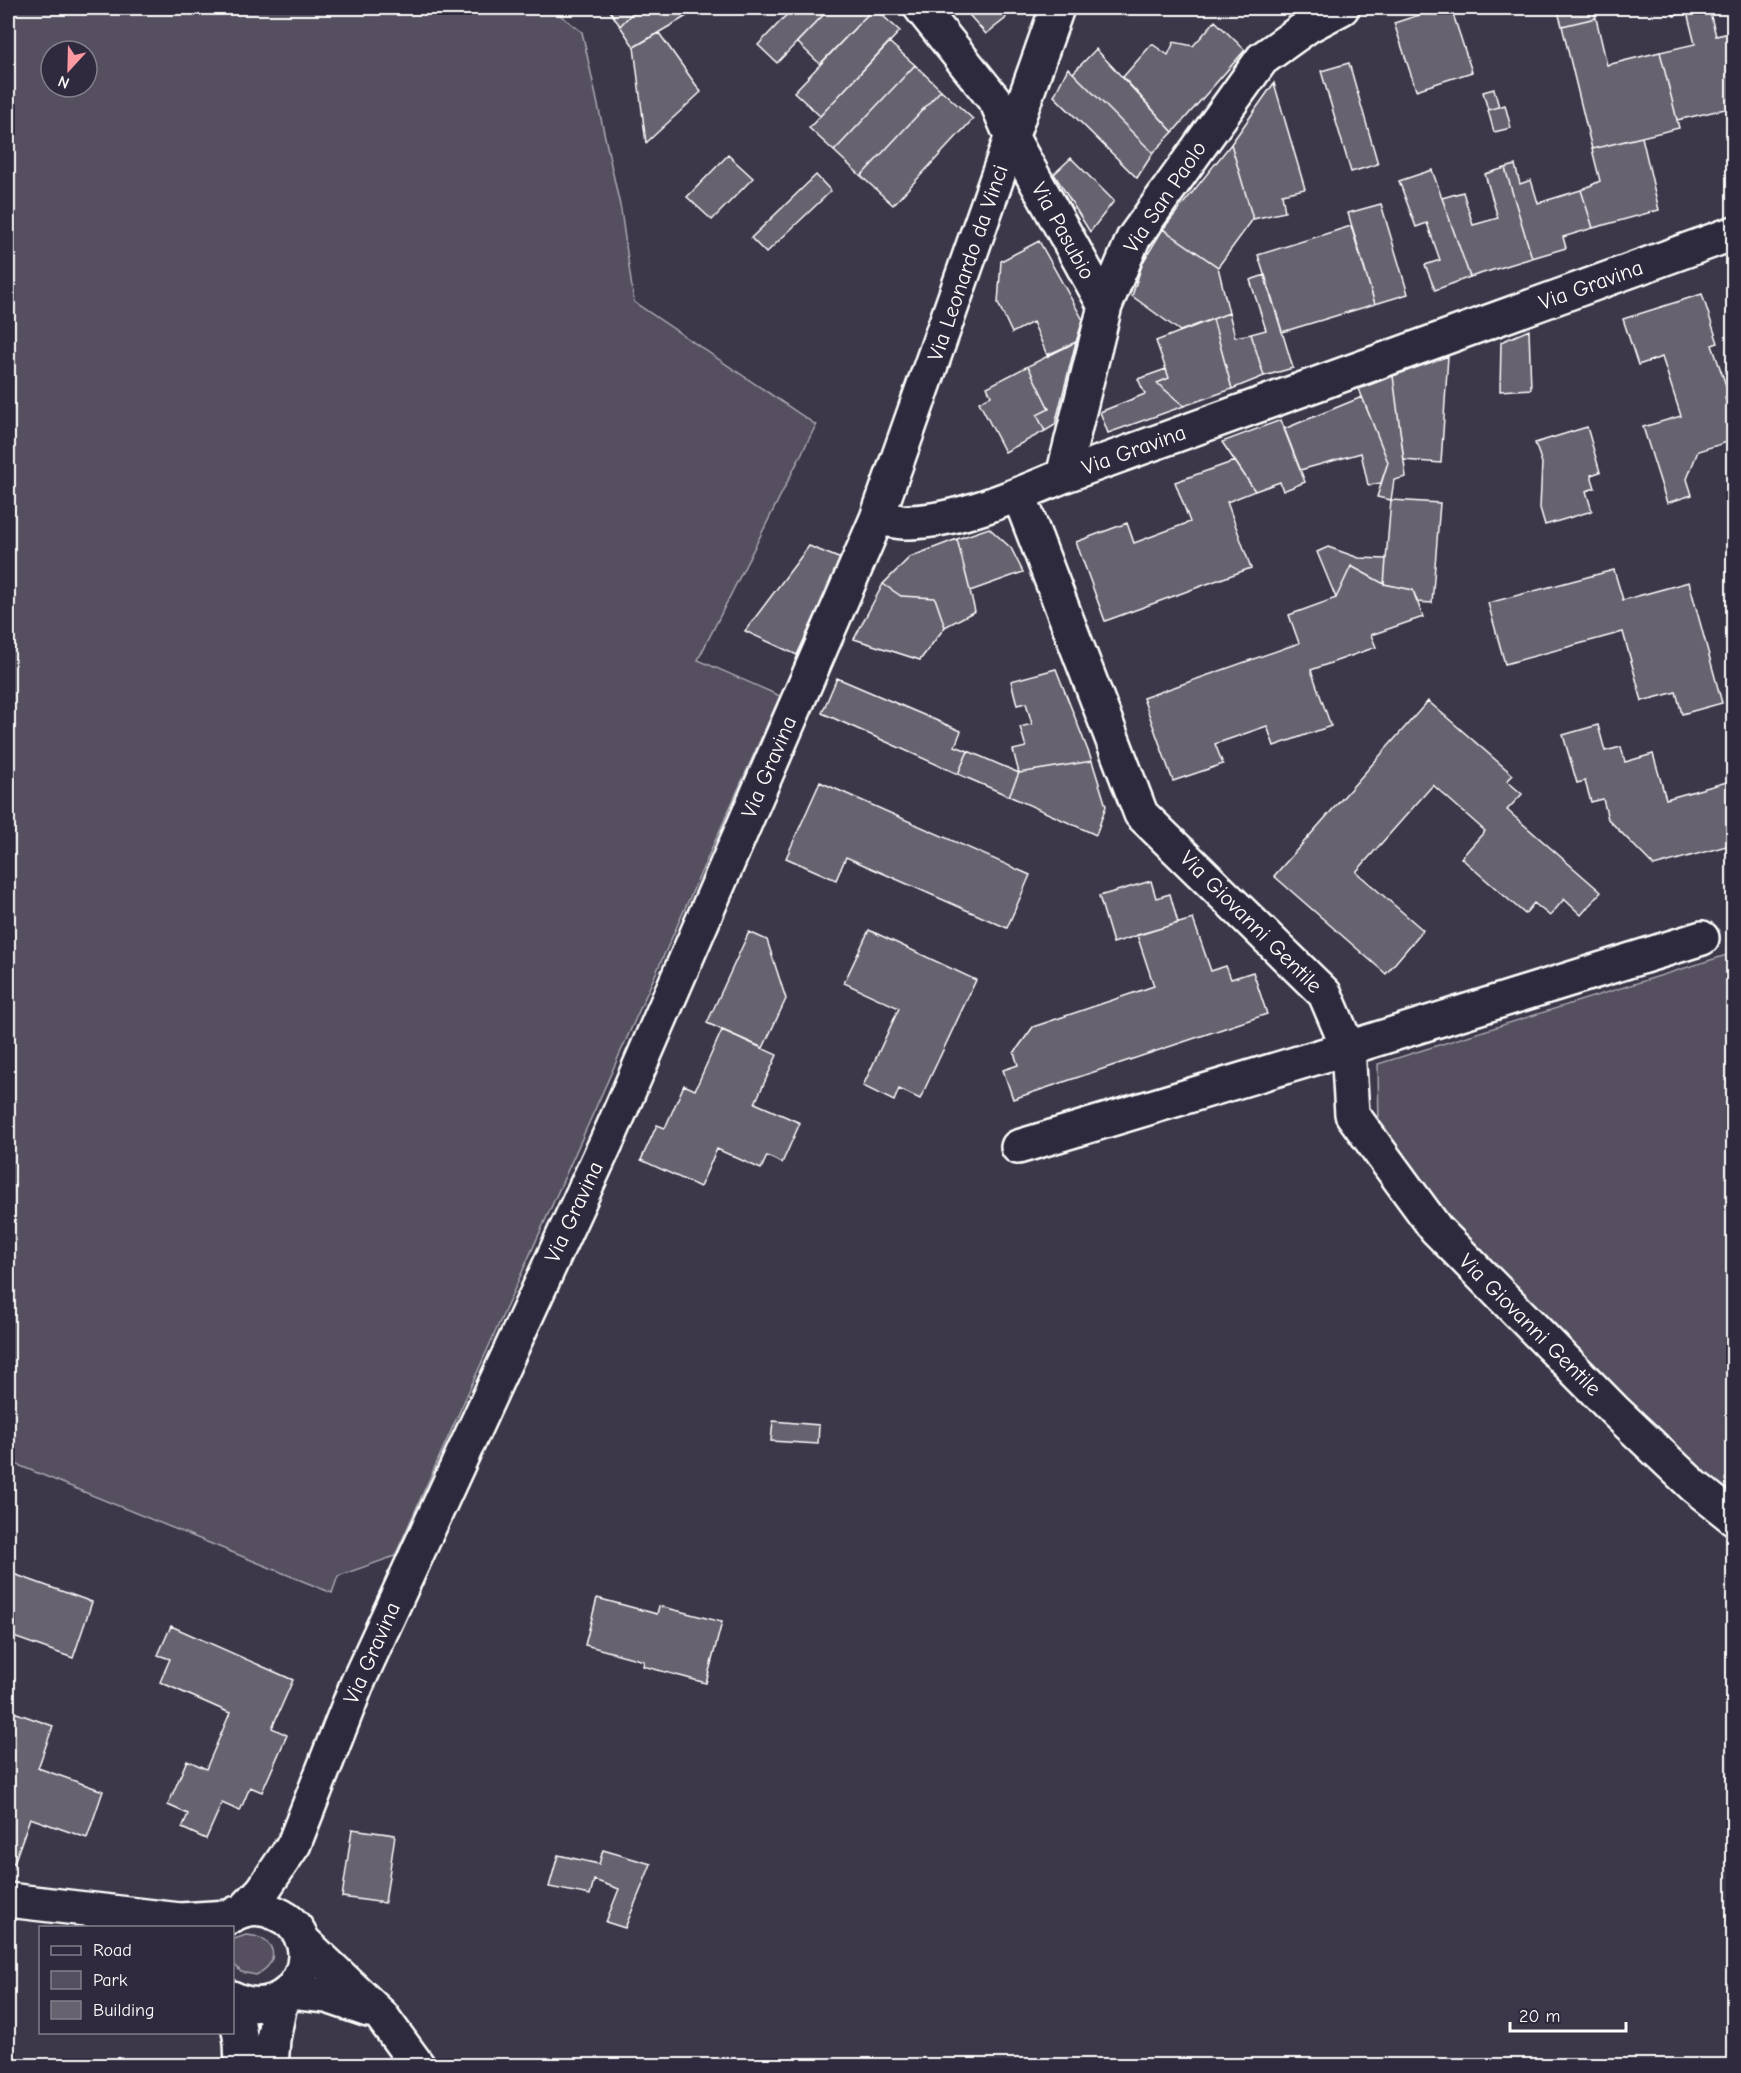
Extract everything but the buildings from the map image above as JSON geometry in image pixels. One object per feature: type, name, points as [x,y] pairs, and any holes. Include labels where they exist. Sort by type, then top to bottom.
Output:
[{"type":"street","name":"Via Pasubio","points":[[921,8],[997,103],[1011,138],[1105,306]]},
{"type":"street","name":"Via Leonardo da Vinci","points":[[878,518],[1057,8]]},
{"type":"street","name":"Via San Paolo","points":[[1063,476],[1105,306],[1133,238],[1262,58],[1308,26],[1342,8]]},
{"type":"street","name":"Via Gravina","points":[[294,1844],[357,1684],[612,1130],[878,518],[908,522],[941,519],[1019,495],[1063,476],[1734,233]]},
{"type":"street","name":"Via Giovanni Gentile","points":[[1019,495],[1141,814],[1325,994],[1348,1048],[1352,1114],[1436,1228],[1616,1412],[1694,1486],[1734,1518]]},
{"type":"street","points":[[1018,1147],[1702,938]]},
{"type":"street","points":[[230,1918],[263,1890],[294,1844]]},
{"type":"street","points":[[270,2066],[273,2039],[285,1995],[303,1974],[305,1951],[295,1930],[294,1844]]},
{"type":"street","points":[[8,1900],[180,1920],[230,1918],[256,1908],[268,1910],[295,1930],[381,2015],[418,2066]]},
{"type":"street","points":[[65,1907],[119,1926]]},
{"type":"street","points":[[234,1999],[245,2004],[257,2005],[285,1995],[327,1996],[381,2015]]},
{"type":"street","points":[[234,2004],[241,2042],[242,2066]]},
{"type":"green space","points":[[8,8],[551,8],[582,32],[621,210],[634,302],[816,425],[698,660],[780,696],[395,1556],[338,1576],[332,1593],[8,1461]]},
{"type":"green space","points":[[1733,953],[1733,1500],[1705,1478],[1448,1225],[1379,1129],[1378,1064]]},
{"type":"green space","points":[[246,1935],[256,1936],[269,1944],[273,1956],[270,1963],[256,1975],[241,1972],[234,1964],[234,1939]]}]
